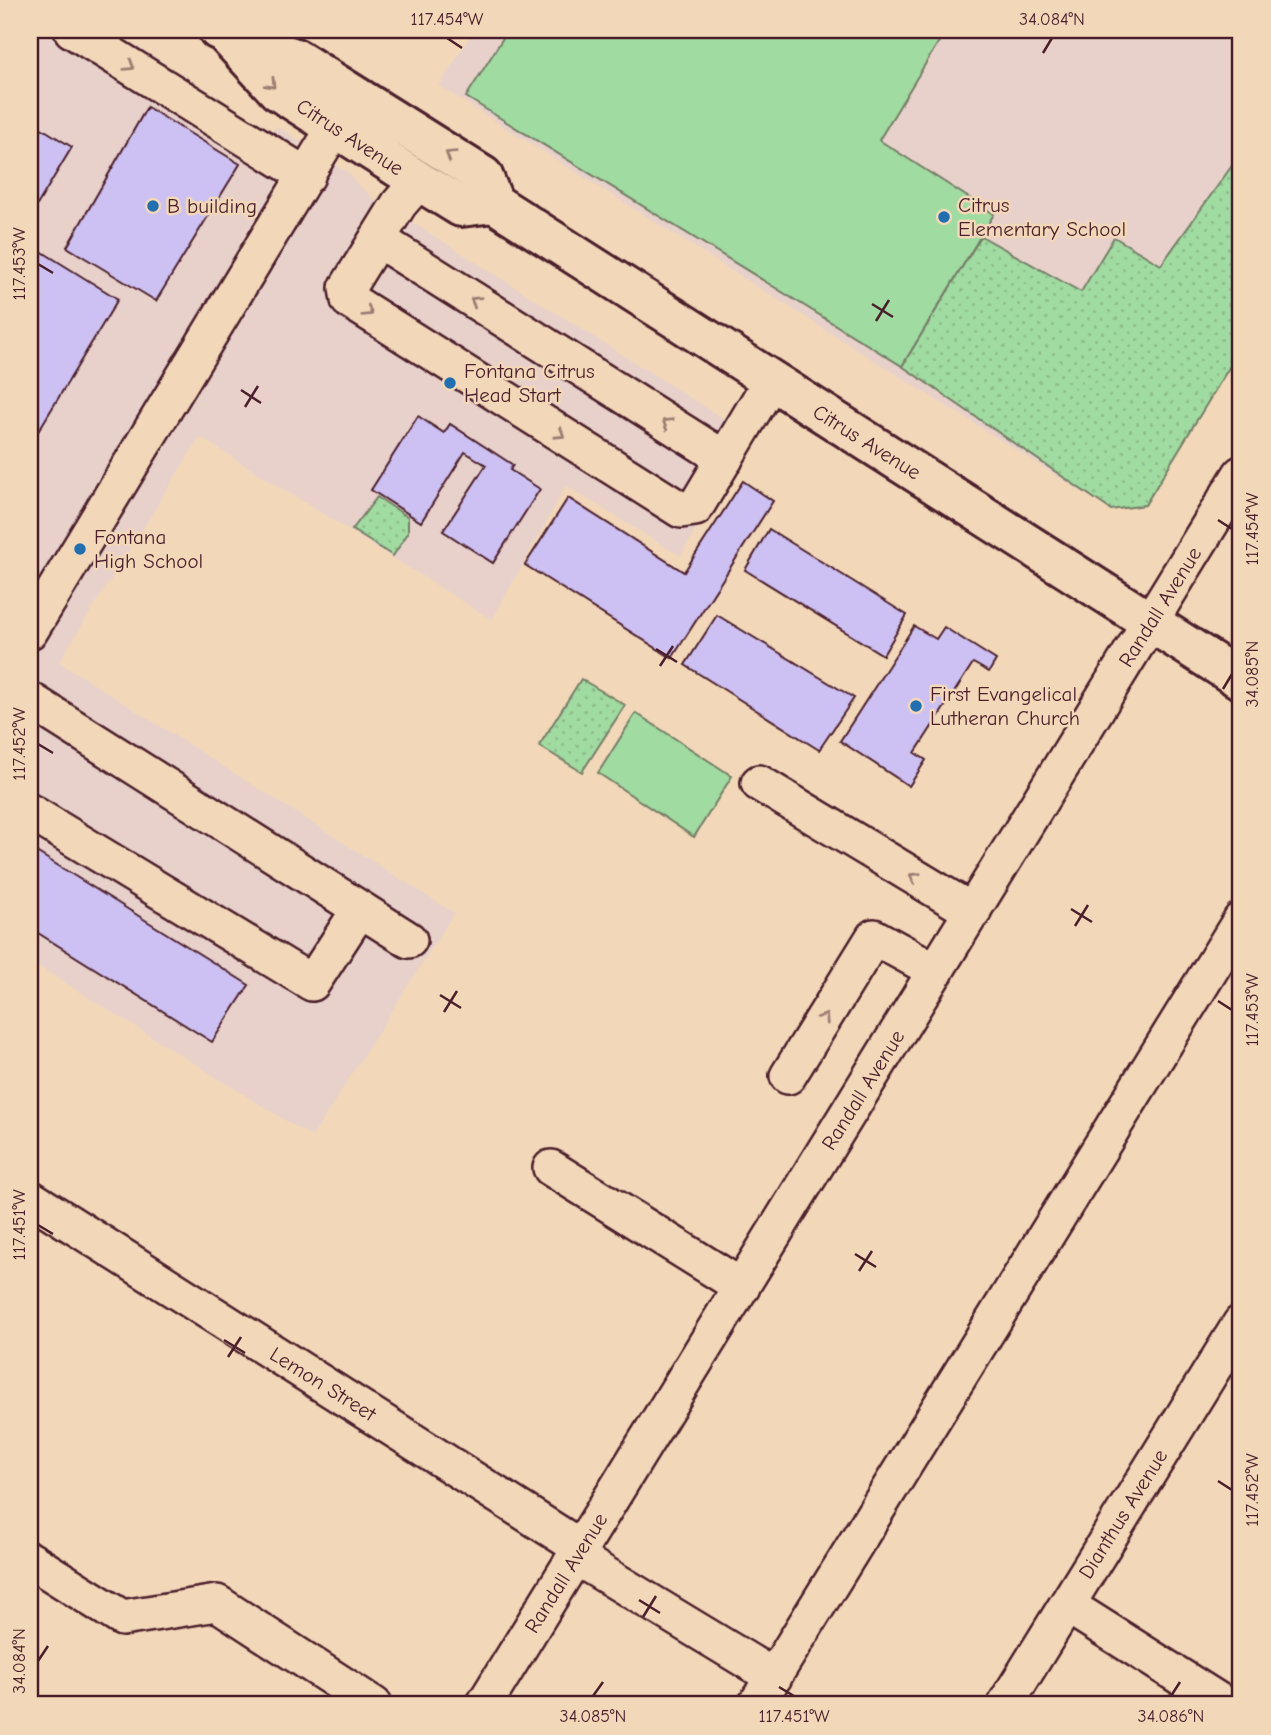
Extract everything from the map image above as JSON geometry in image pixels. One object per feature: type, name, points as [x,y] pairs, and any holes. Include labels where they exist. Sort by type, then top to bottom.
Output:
[{"type":"main road","name":"Citrus Avenue","points":[[224,31],[278,91],[419,181],[461,207],[494,203]]},
{"type":"main road","name":"Citrus Avenue","points":[[224,31],[295,58],[483,176],[494,203],[1241,680]]},
{"type":"street","points":[[72,30],[307,176]]},
{"type":"street","points":[[30,631],[335,127]]},
{"type":"street","points":[[419,181],[399,204],[346,288],[349,300],[681,510],[695,508],[771,381]]},
{"type":"street","points":[[377,239],[725,459]]},
{"type":"street","name":"Randall Avenue","points":[[484,1705],[1241,474]]},
{"type":"street","points":[[30,700],[409,940]]},
{"type":"street","points":[[759,783],[973,912]]},
{"type":"street","points":[[30,812],[312,983],[360,909]]},
{"type":"street","points":[[765,1691],[1241,920]]},
{"type":"street","points":[[788,1076],[874,937],[936,971]]},
{"type":"street","points":[[551,1168],[742,1287]]},
{"type":"street","name":"Lemon Street","points":[[30,1198],[578,1552],[765,1691]]},
{"type":"street","name":"Dianthus Avenue","points":[[1005,1705],[1241,1323]]},
{"type":"street","points":[[30,1560],[122,1618],[217,1603],[374,1705]]},
{"type":"street","points":[[1067,1605],[1225,1705]]},
{"type":"shaded area","name":"Fontana High School","points":[[30,30],[111,30],[271,130],[278,127],[350,174],[371,196],[754,438],[680,556],[566,486],[492,620],[200,437],[59,662],[454,913],[312,1137],[30,961]]},
{"type":"shaded area","name":"Citrus Elementary School","points":[[474,30],[1241,30],[1241,348],[1145,505],[1111,510],[439,86]]},
{"type":"green space","points":[[508,30],[946,30],[879,140],[994,214],[902,366],[466,97]]},
{"type":"green space","points":[[1241,153],[1241,348],[1145,505],[1111,510],[902,366],[981,236],[1081,292],[1114,237],[1161,265]]},
{"type":"green space","points":[[377,497],[408,517],[408,533],[393,556],[352,530]]},
{"type":"green space","points":[[581,679],[625,705],[582,772],[539,746]]},
{"type":"green space","points":[[636,713],[732,776],[694,837],[598,773]]},
{"type":"building","name":"B building","points":[[147,107],[240,164],[156,301],[67,247]]},
{"type":"building","points":[[30,121],[72,147],[30,217]]},
{"type":"building","points":[[36,248],[118,299],[30,445],[30,257]]},
{"type":"building","points":[[418,416],[444,433],[450,424],[513,465],[510,470],[540,489],[493,563],[443,531],[486,465],[465,452],[421,522],[371,490]]},
{"type":"building","points":[[743,481],[773,501],[672,658],[525,565],[568,498],[684,572]]},
{"type":"building","points":[[769,529],[907,615],[883,655],[745,570]]},
{"type":"building","points":[[717,615],[854,698],[819,750],[685,665]]},
{"type":"building","points":[[914,626],[936,639],[944,627],[996,660],[989,672],[973,663],[915,753],[926,760],[909,786],[840,741]]},
{"type":"building","points":[[30,848],[249,985],[212,1042],[30,928]]},
{"type":"place","name":"B building","points":[[153,206]]},
{"type":"place","name":"Citrus Elementary School","points":[[944,217]]},
{"type":"place","name":"Fontana Citrus Head Start","points":[[450,383]]},
{"type":"place","name":"Fontana High School","points":[[80,549]]},
{"type":"place","name":"First Evangelical Lutheran Church","points":[[916,706]]}]
